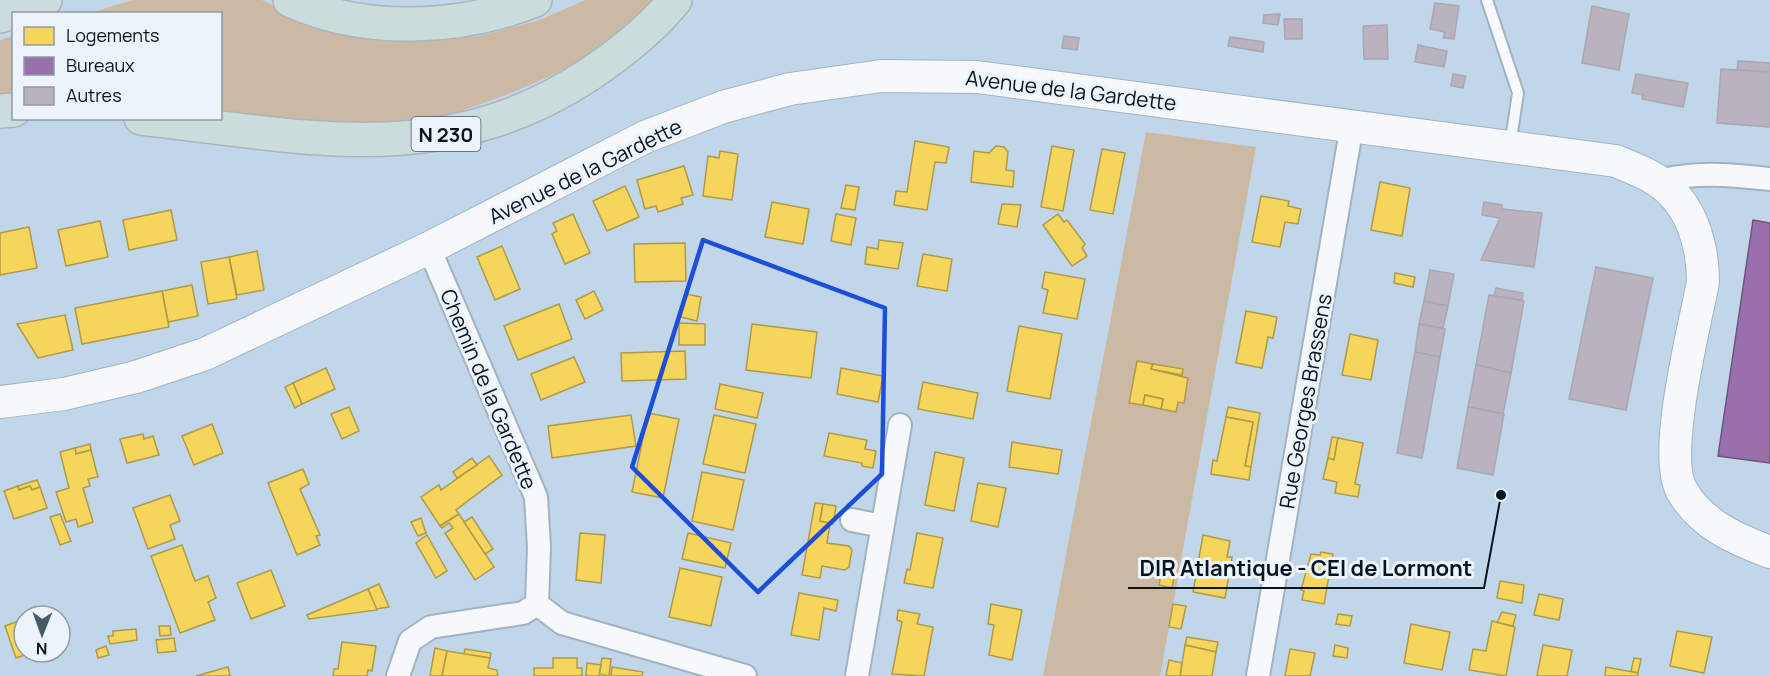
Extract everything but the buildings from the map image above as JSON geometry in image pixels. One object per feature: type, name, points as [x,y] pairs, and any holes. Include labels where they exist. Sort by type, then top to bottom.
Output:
[{"type":"highway","points":[[0,16],[45,0]]},
{"type":"highway","points":[[290,0],[310,9],[374,22],[424,23],[505,10],[535,0]]},
{"type":"highway","name":"N 230","points":[[155,120],[261,135],[352,142],[402,140],[451,134],[508,115],[564,91],[621,53],[675,0]]},
{"type":"main road","name":"Avenue de la Gardette","points":[[0,402],[74,392],[136,377],[205,354],[429,248],[645,137],[723,107],[790,89],[881,76],[977,77],[1616,160],[1659,181],[1689,212],[1703,258],[1703,282],[1675,438],[1680,489],[1704,519],[1739,541],[1770,552]]},
{"type":"main road","name":"Avenue de la Gardette","points":[[1739,541],[1770,543]]},
{"type":"street","name":"Rue Georges Brassens","points":[[1258,676],[1352,125]]},
{"type":"street","points":[[1659,181],[1681,175],[1710,172],[1770,179]]},
{"type":"street","name":"Chemin de la Gardette","points":[[429,248],[536,497],[539,547],[537,604]]},
{"type":"street","points":[[857,676],[900,425]]},
{"type":"street","points":[[852,520],[882,526]]},
{"type":"street","points":[[398,676],[410,641],[432,627],[523,614],[537,604],[562,623],[746,676]]},
{"type":"lane","points":[[1487,0],[1518,93],[1510,146]]},
{"type":"highlighted area","points":[[703,240],[885,308],[882,474],[758,592],[632,467]]},
{"type":"shaded area","points":[[133,0],[262,0],[295,16],[349,32],[407,41],[480,36],[540,20],[585,0],[651,0],[613,38],[568,67],[544,79],[433,122],[371,128],[222,114],[222,12],[93,12]]},
{"type":"shaded area","points":[[12,36],[12,98],[0,98],[0,40]]},
{"type":"shaded area","points":[[1146,132],[1256,147],[1160,676],[1043,676]]},
{"type":"place","name":"DIR Atlantique - CEI de Lormont","points":[[1501,495]]}]
